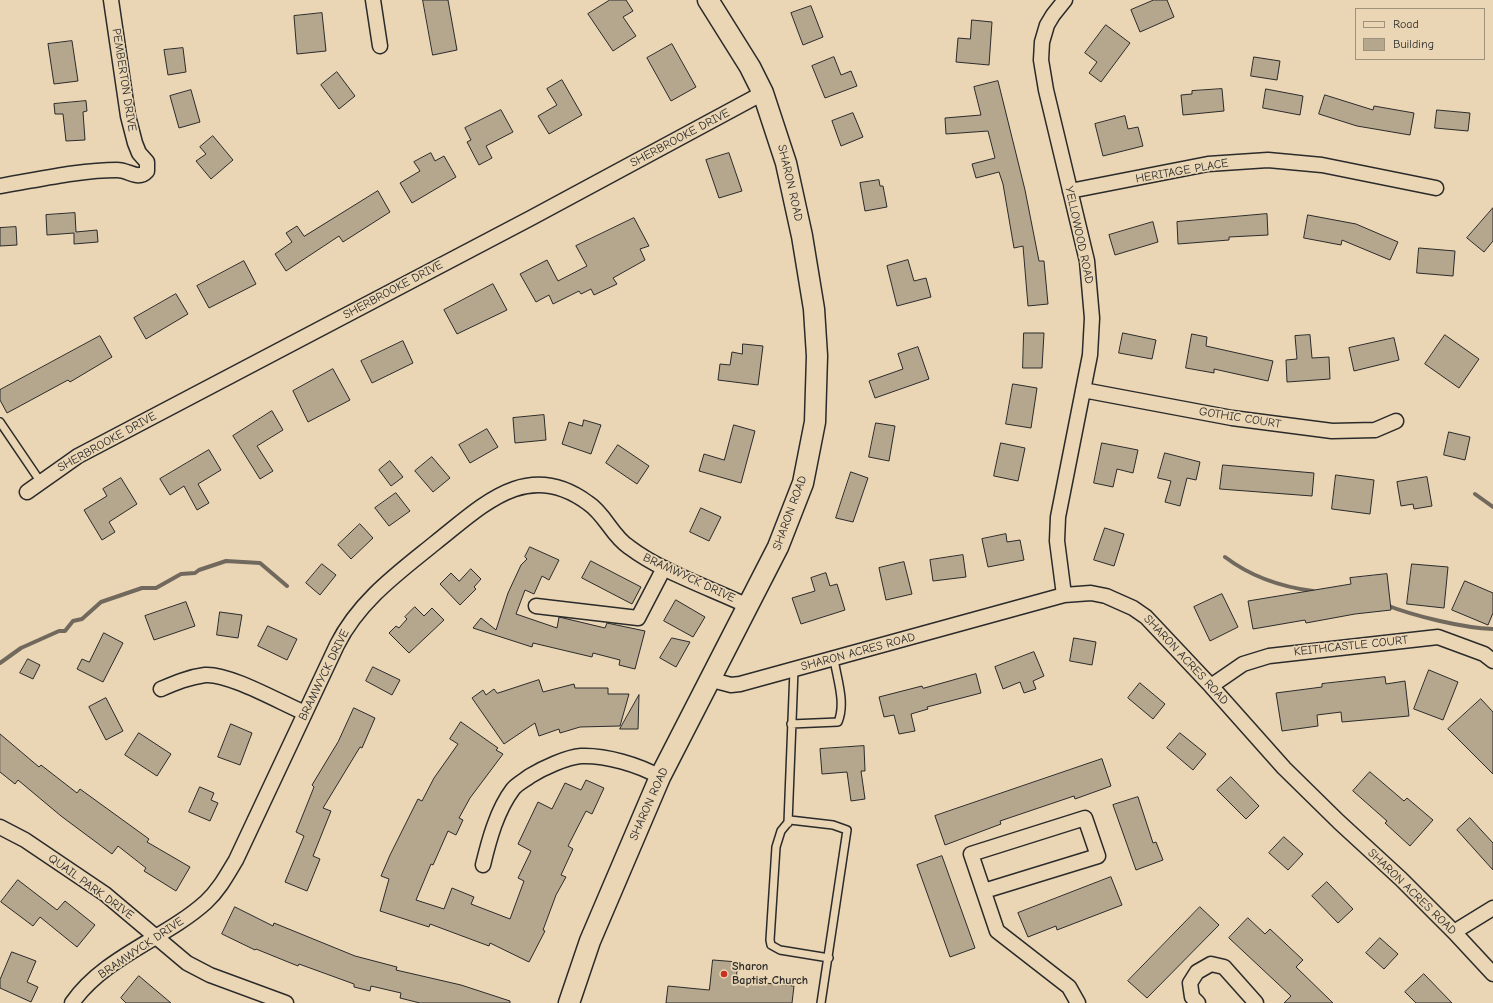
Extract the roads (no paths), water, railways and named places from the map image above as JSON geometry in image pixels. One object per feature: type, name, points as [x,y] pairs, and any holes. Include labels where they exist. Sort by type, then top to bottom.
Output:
[{"type":"main road","name":"SHARON ROAD","points":[[569,1003],[590,941],[660,777],[712,680],[778,547],[801,490],[810,452],[817,391],[817,356],[814,309],[802,236],[786,163],[776,127],[750,67],[708,0]]},
{"type":"street","name":"PEMBERTON DRIVE","points":[[0,186],[98,171],[122,170],[137,176],[143,176],[148,171],[147,162],[139,153],[135,143],[128,116],[111,0]]},
{"type":"street","points":[[373,0],[380,46]]},
{"type":"street","name":"YELLOWOOD ROAD","points":[[1064,595],[1057,541],[1058,517],[1090,355],[1092,318],[1087,261],[1041,60],[1042,42],[1047,25],[1065,0]]},
{"type":"street","name":"SHERBROOKE DRIVE","points":[[27,492],[78,456],[544,211],[762,93]]},
{"type":"street","name":"HERITAGE PLACE","points":[[1070,191],[1208,164],[1268,160],[1322,165],[1436,188]]},
{"type":"street","name":"GOTHIC COURT","points":[[1083,390],[1232,418],[1332,431],[1375,430],[1396,421]]},
{"type":"street","name":"BRAMWYCK DRIVE","points":[[72,1003],[79,993],[93,980],[156,936],[191,915],[207,901],[222,884],[236,860],[340,638],[364,604],[402,569],[493,498],[518,487],[536,484],[554,486],[572,492],[593,506],[627,546],[646,560],[748,606]]},
{"type":"street","points":[[536,606],[638,618],[664,568]]},
{"type":"street","name":"SHARON ACRES ROAD","points":[[712,680],[731,685],[740,684],[1064,595],[1091,594],[1120,601],[1146,617],[1212,686],[1284,768],[1454,932],[1493,974]]},
{"type":"street","name":"KEITHCASTLE COURT","points":[[1212,686],[1243,664],[1268,656],[1438,637],[1484,654],[1493,661]]},
{"type":"street","points":[[161,689],[190,677],[207,675],[223,677],[305,713]]},
{"type":"street","points":[[483,865],[493,831],[502,809],[514,788],[540,770],[581,756],[616,760],[645,769],[660,777]]},
{"type":"street","points":[[984,891],[1098,856],[1085,818],[971,854],[997,931],[1069,988],[1078,1003]]},
{"type":"street","name":"QUAIL PARK DRIVE","points":[[0,828],[25,840],[105,894],[197,970],[286,1003]]},
{"type":"street","points":[[1454,932],[1493,908]]},
{"type":"street","points":[[1198,1003],[1192,997],[1190,983],[1197,972],[1211,964],[1224,967],[1256,1003]]},
{"type":"lane","points":[[0,422],[40,482]]},
{"type":"lane","points":[[791,724],[838,722],[842,715],[841,699],[834,659]]},
{"type":"lane","points":[[788,823],[794,670]]},
{"type":"lane","points":[[821,1003],[829,958],[847,830],[826,824],[790,820],[781,831],[776,847],[770,940],[771,945],[780,950],[829,958]]},
{"type":"waterway","points":[[1475,494],[1493,507]]},
{"type":"waterway","points":[[1225,557],[1245,570],[1267,580],[1290,587],[1313,591]]},
{"type":"waterway","points":[[0,663],[21,648],[59,631],[65,631],[73,621],[82,619],[101,602],[142,588],[156,588],[181,574],[195,573],[199,570],[226,561],[260,563],[287,586]]},
{"type":"waterway","points":[[1386,605],[1439,621],[1493,629]]},
{"type":"place","name":"Sharon Baptist Church","points":[[724,974]]}]
